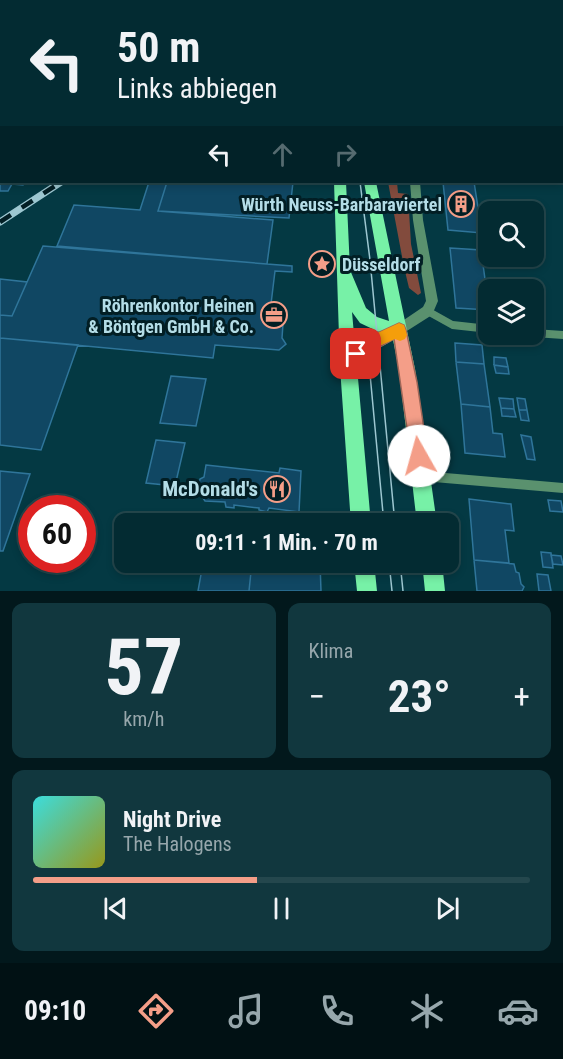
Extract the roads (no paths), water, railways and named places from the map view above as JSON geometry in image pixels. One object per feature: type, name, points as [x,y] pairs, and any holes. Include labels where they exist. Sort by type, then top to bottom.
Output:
[{"type":"main road","points":[[340,183],[348,368],[360,513]]},
{"type":"main road","points":[[370,183],[411,395],[426,513]]},
{"type":"main road","points":[[342,266],[354,291],[355,304],[366,321],[399,330]]},
{"type":"main road","points":[[348,368],[356,354],[367,345],[399,330]]},
{"type":"main road","points":[[365,573],[367,591]]},
{"type":"main road","points":[[433,573],[435,591]]},
{"type":"street","points":[[399,330],[428,311],[432,301],[419,228],[415,183]]},
{"type":"lane","points":[[428,311],[452,325],[478,328]]},
{"type":"lane","points":[[544,333],[563,335]]},
{"type":"lane","points":[[422,476],[563,488]]},
{"type":"tram line","points":[[360,183],[370,260],[394,513]]},
{"type":"tram line","points":[[366,331],[383,513]]},
{"type":"tram line","points":[[390,573],[392,591]]},
{"type":"tram line","points":[[401,573],[403,591]]},
{"type":"railway","points":[[0,222],[59,183]]},
{"type":"place","name":"Würth Neuss-Barbaraviertel","points":[[461,204]]},
{"type":"place","name":"Düsseldorf","points":[[322,264]]},
{"type":"place","name":"Röhrenkontor Heinen & Böntgen GmbH & Co.","points":[[274,315]]},
{"type":"place","name":"McDonald's","points":[[277,489]]}]
